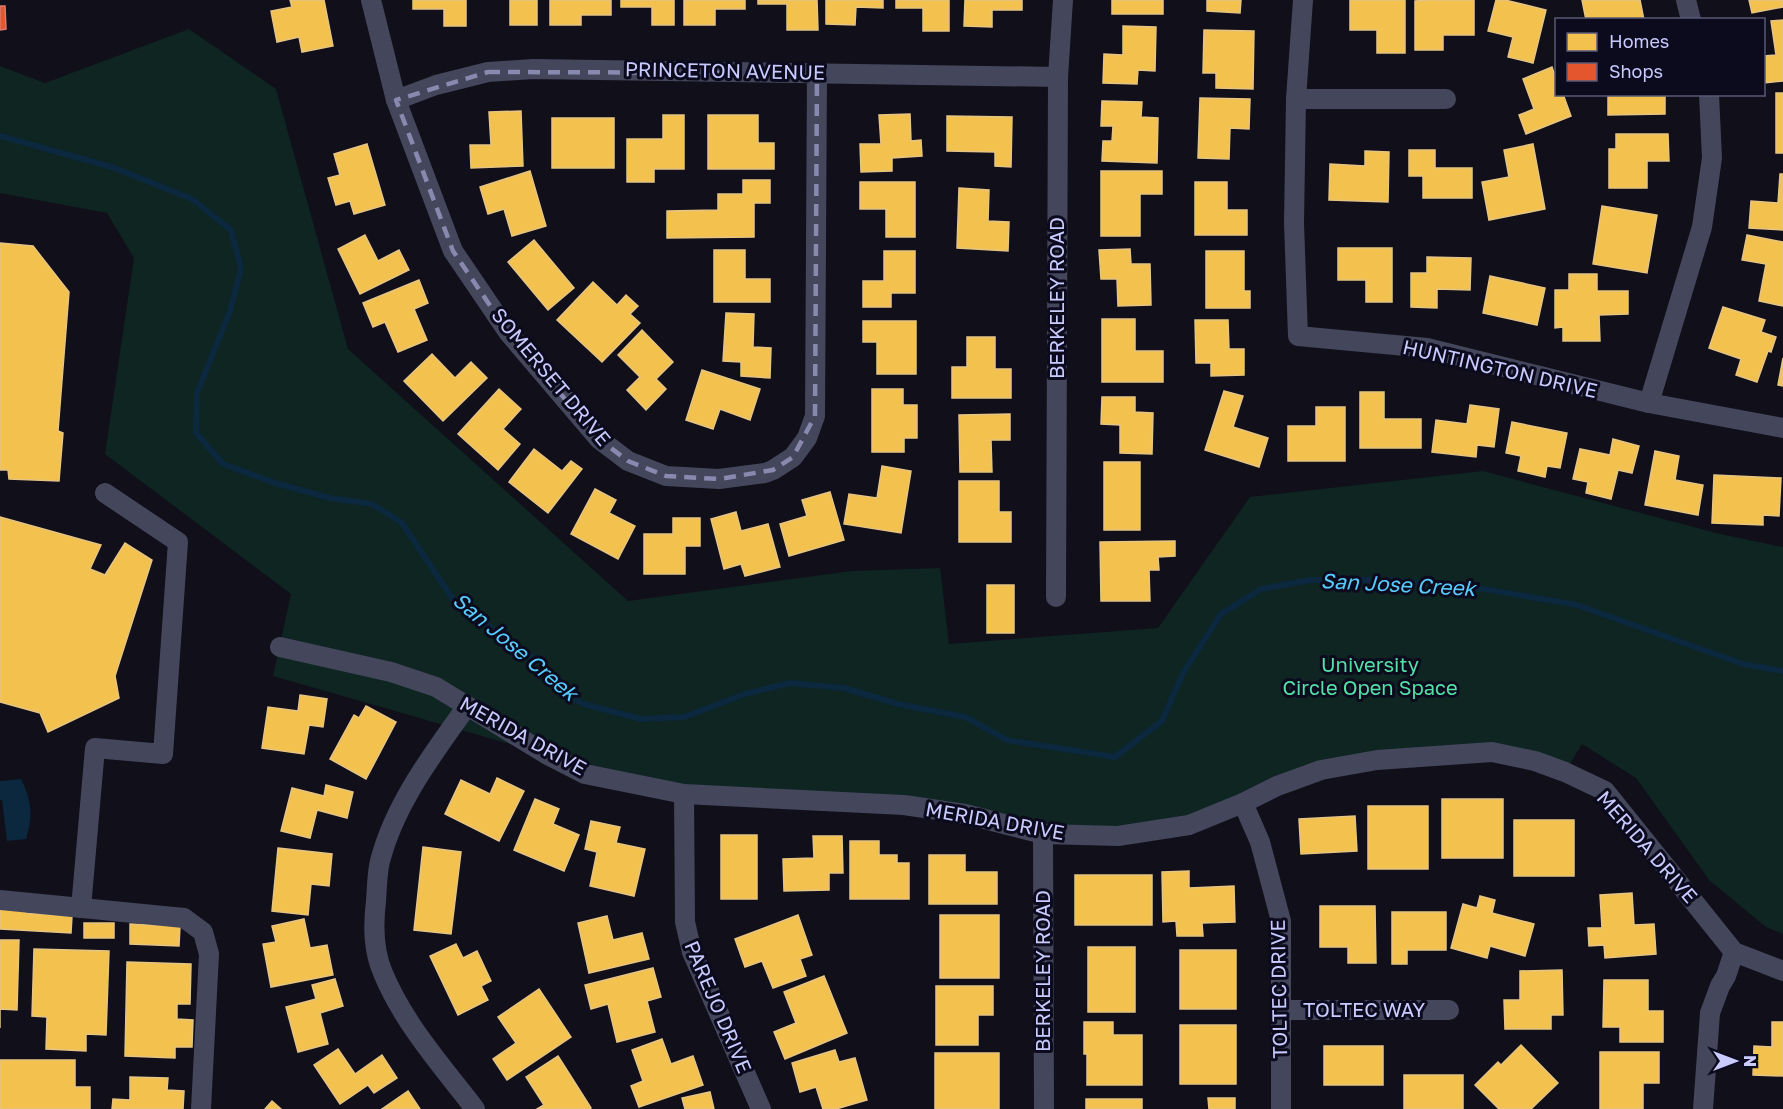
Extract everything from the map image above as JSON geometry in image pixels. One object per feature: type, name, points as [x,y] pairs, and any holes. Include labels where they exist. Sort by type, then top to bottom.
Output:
[{"type":"street","name":"SOMERSET DRIVE","points":[[371,0],[396,100],[453,251],[508,332],[599,439],[628,461],[666,476],[719,479],[773,470],[793,457],[807,438],[815,416],[818,73]]},
{"type":"street","name":"BERKELEY ROAD","points":[[1056,597],[1058,77],[1063,0]]},
{"type":"street","name":"HUNTINGTON DRIVE","points":[[1303,0],[1296,99],[1294,223],[1298,336],[1426,348],[1649,403],[1783,428]]},
{"type":"street","points":[[1686,0],[1691,18]]},
{"type":"street","name":"PRINCETON AVENUE","points":[[396,100],[436,85],[488,72],[533,69],[1058,77]]},
{"type":"street","points":[[1649,403],[1702,227],[1712,158],[1709,96]]},
{"type":"street","points":[[1296,99],[1446,99]]},
{"type":"street","points":[[81,908],[95,748],[163,754],[178,542],[105,493]]},
{"type":"street","name":"MERIDA DRIVE","points":[[280,647],[391,672],[436,687],[546,754],[585,774],[684,794],[904,805],[965,814],[1043,834],[1118,836],[1189,825],[1277,786],[1321,770],[1377,760],[1492,752],[1535,761],[1605,791],[1734,952]]},
{"type":"street","points":[[467,706],[420,774],[393,822],[380,862],[374,944],[383,973],[411,1025],[475,1109]]},
{"type":"street","name":"PAREJO DRIVE","points":[[684,794],[685,922],[692,951],[761,1109]]},
{"type":"street","name":"TOLTEC DRIVE","points":[[1243,803],[1260,842],[1281,921],[1281,1109]]},
{"type":"street","name":"BERKELEY ROAD","points":[[1043,834],[1044,1109]]},
{"type":"street","points":[[0,900],[184,918],[203,932],[209,954],[201,1109]]},
{"type":"street","points":[[1703,1109],[1710,1013],[1734,952],[1783,971]]},
{"type":"street","name":"TOLTEC WAY","points":[[1280,1010],[1449,1010]]},
{"type":"highlighted area","points":[[488,72],[817,73],[815,416],[793,457],[773,470],[719,479],[666,476],[628,461],[599,439],[508,332],[453,251],[396,100]]},
{"type":"green space","name":"University Circle Open Space","points":[[189,29],[276,89],[348,349],[628,601],[852,571],[940,568],[949,644],[1158,628],[1250,497],[1483,471],[1720,534],[1783,547],[1783,934],[1766,927],[1710,881],[1636,778],[1582,744],[1565,772],[1535,761],[1377,760],[1243,803],[1118,836],[965,814],[684,794],[273,676],[291,594],[105,454],[134,258],[107,213],[0,193],[0,66],[45,83]]},
{"type":"water","points":[[21,779],[29,801],[28,831],[26,839],[7,841],[2,800],[0,800],[0,781]]},
{"type":"building: Homes","points":[[290,0],[324,0],[333,46],[302,52],[299,37],[277,42],[271,11],[292,7]]},
{"type":"building: Homes","points":[[413,0],[466,0],[466,26],[444,26],[444,9],[413,9]]},
{"type":"building: Homes","points":[[510,0],[537,0],[537,25],[510,25]]},
{"type":"building: Homes","points":[[550,0],[611,0],[611,15],[581,15],[581,25],[550,25]]},
{"type":"building: Homes","points":[[621,0],[674,0],[674,25],[652,25],[652,7],[621,7]]},
{"type":"building: Homes","points":[[684,0],[745,0],[745,9],[715,9],[715,25],[684,25]]},
{"type":"building: Homes","points":[[758,0],[817,0],[818,30],[787,30],[787,4],[758,4]]},
{"type":"building: Homes","points":[[826,0],[883,0],[883,8],[856,7],[855,25],[826,24]]},
{"type":"building: Homes","points":[[896,0],[949,0],[949,31],[923,31],[923,8],[896,8]]},
{"type":"building: Homes","points":[[965,0],[1022,0],[1022,10],[992,10],[992,27],[964,26]]},
{"type":"building: Homes","points":[[1112,0],[1163,0],[1163,14],[1112,14]]},
{"type":"building: Homes","points":[[1207,0],[1241,0],[1240,13],[1207,11]]},
{"type":"building: Homes","points":[[1350,0],[1405,0],[1405,53],[1377,53],[1377,30],[1350,30]]},
{"type":"building: Homes","points":[[1474,0],[1474,35],[1443,35],[1443,50],[1415,50],[1415,1]]},
{"type":"building: Homes","points":[[1496,0],[1546,10],[1533,63],[1508,57],[1513,37],[1488,31]]},
{"type":"building: Homes","points":[[1582,0],[1640,0],[1644,18],[1586,18]]},
{"type":"building: Homes","points":[[1749,0],[1783,0],[1783,7],[1752,13]]},
{"type":"building: Homes","points":[[1783,20],[1783,81],[1765,83],[1765,56],[1776,55],[1771,21]]},
{"type":"building: Homes","points":[[1123,26],[1156,27],[1155,71],[1138,70],[1137,84],[1103,83],[1104,54],[1123,55]]},
{"type":"building: Homes","points":[[1204,30],[1254,31],[1253,89],[1216,88],[1216,73],[1203,73]]},
{"type":"building: Homes","points":[[1552,67],[1555,76],[1555,96],[1564,96],[1571,116],[1526,134],[1519,115],[1534,109],[1523,79]]},
{"type":"building: Homes","points":[[1776,93],[1783,93],[1783,153],[1776,153]]},
{"type":"building: Homes","points":[[1608,96],[1665,96],[1665,114],[1608,115]]},
{"type":"building: Homes","points":[[1200,98],[1250,99],[1249,129],[1230,128],[1229,159],[1198,158]]},
{"type":"building: Homes","points":[[1102,101],[1142,102],[1141,117],[1158,118],[1157,163],[1102,161],[1103,141],[1112,141],[1113,126],[1101,126]]},
{"type":"building: Homes","points":[[521,111],[523,166],[471,168],[470,145],[491,145],[489,112]]},
{"type":"building: Homes","points":[[910,114],[911,141],[921,140],[922,156],[892,158],[892,171],[861,172],[860,144],[881,144],[879,115]]},
{"type":"building: Homes","points":[[663,115],[684,115],[684,169],[654,169],[654,182],[627,182],[627,139],[663,139]]},
{"type":"building: Homes","points":[[708,115],[758,115],[758,143],[774,143],[774,169],[708,169]]},
{"type":"building: Homes","points":[[947,116],[1012,117],[1011,167],[995,166],[995,152],[947,151]]},
{"type":"building: Homes","points":[[552,118],[614,118],[614,168],[552,168]]},
{"type":"building: Homes","points":[[1616,134],[1668,134],[1669,161],[1647,161],[1647,188],[1609,188],[1609,149],[1616,149]]},
{"type":"building: Homes","points":[[367,144],[385,205],[354,214],[350,201],[336,205],[328,178],[340,175],[334,154]]},
{"type":"building: Homes","points":[[1533,144],[1545,209],[1489,220],[1482,182],[1509,177],[1504,150]]},
{"type":"building: Homes","points":[[1409,150],[1435,150],[1435,168],[1472,168],[1472,198],[1423,198],[1423,176],[1409,176]]},
{"type":"building: Homes","points":[[1365,151],[1389,152],[1388,202],[1329,200],[1330,164],[1365,166]]},
{"type":"building: Homes","points":[[530,171],[546,226],[512,236],[504,209],[488,214],[480,187]]},
{"type":"building: Homes","points":[[1101,171],[1162,171],[1162,194],[1140,194],[1140,236],[1101,236]]},
{"type":"building: Homes","points":[[1780,174],[1783,174],[1783,230],[1749,228],[1751,201],[1778,203]]},
{"type":"building: Homes","points":[[743,180],[770,180],[770,203],[754,203],[754,237],[667,238],[667,211],[718,210],[718,194],[743,194]]},
{"type":"building: Homes","points":[[860,182],[915,182],[915,237],[886,237],[886,209],[860,209]]},
{"type":"building: Homes","points":[[1195,182],[1227,182],[1227,210],[1247,210],[1247,235],[1195,235]]},
{"type":"building: Homes","points":[[959,188],[989,190],[988,221],[1009,222],[1008,251],[957,248]]},
{"type":"building: Homes","points":[[1602,206],[1657,215],[1647,273],[1593,264]]},
{"type":"building: Homes","points":[[365,235],[378,261],[399,250],[409,270],[360,294],[338,249]]},
{"type":"building: Homes","points":[[1747,235],[1783,242],[1783,306],[1759,301],[1766,264],[1742,260]]},
{"type":"building: Homes","points":[[534,240],[574,288],[548,310],[508,262]]},
{"type":"building: Homes","points":[[0,243],[33,246],[69,292],[58,431],[63,433],[59,481],[9,479],[8,470],[0,470]]},
{"type":"building: Homes","points":[[1338,248],[1392,248],[1392,302],[1366,302],[1366,280],[1338,280]]},
{"type":"building: Homes","points":[[1130,249],[1131,264],[1150,264],[1151,305],[1118,306],[1117,279],[1101,279],[1099,250]]},
{"type":"building: Homes","points":[[714,250],[745,250],[745,279],[770,279],[770,302],[714,302]]},
{"type":"building: Homes","points":[[884,251],[915,251],[915,293],[891,293],[891,307],[863,307],[863,281],[884,281]]},
{"type":"building: Homes","points":[[1206,251],[1244,251],[1244,291],[1250,291],[1250,308],[1206,308]]},
{"type":"building: Homes","points":[[1427,257],[1471,258],[1470,290],[1437,289],[1437,308],[1411,307],[1411,273],[1427,273]]},
{"type":"building: Homes","points":[[1569,274],[1597,274],[1597,291],[1628,291],[1628,314],[1599,315],[1600,341],[1563,341],[1563,327],[1555,328],[1555,290],[1569,290]]},
{"type":"building: Homes","points":[[1490,276],[1545,288],[1537,325],[1483,313]]},
{"type":"building: Homes","points":[[419,280],[428,303],[414,309],[427,340],[398,352],[385,322],[373,327],[363,303]]},
{"type":"building: Homes","points":[[593,282],[617,305],[626,295],[638,306],[630,314],[640,323],[602,362],[557,320]]},
{"type":"building: Homes","points":[[1723,307],[1765,320],[1761,332],[1776,337],[1771,352],[1768,351],[1757,382],[1736,375],[1741,359],[1709,348]]},
{"type":"building: Homes","points":[[726,313],[754,314],[753,347],[771,348],[770,378],[741,376],[741,362],[723,361]]},
{"type":"building: Homes","points":[[1102,319],[1135,319],[1135,351],[1163,351],[1163,382],[1102,382]]},
{"type":"building: Homes","points":[[1195,320],[1228,320],[1229,349],[1244,349],[1244,375],[1211,376],[1211,363],[1196,363]]},
{"type":"building: Homes","points":[[863,321],[916,321],[916,374],[877,374],[877,342],[863,342]]},
{"type":"building: Homes","points":[[642,330],[673,362],[656,379],[666,389],[646,410],[627,390],[640,377],[618,355]]},
{"type":"building: Homes","points":[[967,337],[995,337],[995,369],[1011,369],[1011,398],[952,398],[952,367],[967,367]]},
{"type":"building: Homes","points":[[432,354],[455,378],[471,362],[487,378],[443,421],[404,381]]},
{"type":"building: Homes","points":[[1783,358],[1783,386],[1778,385]]},
{"type":"building: Homes","points":[[702,370],[760,389],[750,420],[720,409],[713,429],[686,420]]},
{"type":"building: Homes","points":[[499,389],[521,409],[503,429],[520,444],[498,470],[458,434]]},
{"type":"building: Homes","points":[[872,389],[903,389],[903,405],[917,405],[917,438],[904,438],[904,452],[872,452]]},
{"type":"building: Homes","points":[[1224,391],[1243,396],[1233,427],[1268,438],[1259,467],[1205,450]]},
{"type":"building: Homes","points":[[1360,392],[1384,392],[1384,419],[1421,419],[1421,448],[1360,448]]},
{"type":"building: Homes","points":[[1102,397],[1135,397],[1135,412],[1153,413],[1152,454],[1120,453],[1120,425],[1101,424]]},
{"type":"building: Homes","points":[[1470,405],[1499,409],[1494,447],[1477,445],[1476,457],[1432,452],[1436,420],[1467,424]]},
{"type":"building: Homes","points":[[1316,407],[1345,407],[1345,461],[1288,461],[1288,426],[1316,426]]},
{"type":"building: Homes","points":[[1010,414],[1010,440],[991,440],[992,472],[960,472],[959,415]]},
{"type":"building: Homes","points":[[1512,422],[1567,433],[1560,468],[1547,466],[1545,477],[1518,471],[1521,456],[1506,453]]},
{"type":"building: Homes","points":[[1613,439],[1639,446],[1632,473],[1618,470],[1611,499],[1586,493],[1588,482],[1573,479],[1580,449],[1610,455]]},
{"type":"building: Homes","points":[[534,449],[562,471],[571,461],[582,469],[548,513],[509,482]]},
{"type":"building: Homes","points":[[1655,451],[1679,456],[1675,480],[1703,485],[1698,515],[1645,505]]},
{"type":"building: Homes","points":[[1104,462],[1140,462],[1140,530],[1104,530]]},
{"type":"building: Homes","points":[[882,466],[911,471],[901,533],[844,524],[849,494],[877,498]]},
{"type":"building: Homes","points":[[1714,475],[1781,478],[1779,516],[1763,515],[1763,525],[1712,523]]},
{"type":"building: Homes","points":[[959,481],[999,481],[999,512],[1011,512],[1011,542],[959,542]]},
{"type":"building: Homes","points":[[595,489],[616,500],[609,513],[635,526],[618,559],[571,534]]},
{"type":"building: Homes","points":[[830,492],[844,540],[789,556],[780,524],[807,516],[802,500]]},
{"type":"building: Homes","points":[[736,512],[741,531],[768,524],[780,567],[745,576],[741,564],[724,569],[711,519]]},
{"type":"building: Homes","points":[[0,517],[101,545],[90,569],[105,575],[125,543],[152,560],[115,676],[119,698],[48,732],[40,713],[0,702]]},
{"type":"building: Homes","points":[[673,518],[700,518],[700,546],[685,546],[685,574],[644,574],[644,534],[673,534]]},
{"type":"building: Homes","points":[[1175,541],[1175,556],[1158,557],[1159,570],[1149,570],[1150,601],[1101,601],[1100,542]]},
{"type":"building: Homes","points":[[987,585],[1014,585],[1014,633],[987,633]]},
{"type":"building: Homes","points":[[300,695],[327,699],[323,727],[309,725],[304,754],[262,748],[268,707],[298,711]]},
{"type":"building: Homes","points":[[366,706],[396,722],[366,779],[330,759],[354,715],[359,718]]},
{"type":"building: Homes","points":[[497,778],[524,791],[499,841],[445,814],[461,780],[490,794]]},
{"type":"building: Homes","points":[[326,785],[353,792],[347,818],[317,810],[310,838],[281,831],[292,788],[324,796]]},
{"type":"building: Homes","points":[[535,799],[559,809],[553,824],[579,835],[564,871],[514,850]]},
{"type":"building: Homes","points":[[1442,799],[1503,799],[1503,858],[1442,858]]},
{"type":"building: Homes","points":[[1368,806],[1428,806],[1428,869],[1368,869]]},
{"type":"building: Homes","points":[[1355,816],[1357,851],[1301,854],[1299,819]]},
{"type":"building: Homes","points":[[1514,820],[1574,820],[1574,876],[1514,876]]},
{"type":"building: Homes","points":[[591,821],[620,827],[616,843],[645,849],[634,896],[590,886],[597,852],[585,849]]},
{"type":"building: Homes","points":[[721,835],[757,835],[757,899],[721,899]]},
{"type":"building: Homes","points":[[813,836],[842,836],[843,873],[829,873],[829,890],[784,891],[783,859],[814,858]]},
{"type":"building: Homes","points":[[850,841],[879,841],[879,855],[897,855],[897,863],[909,863],[909,899],[850,899]]},
{"type":"building: Homes","points":[[423,847],[461,852],[451,934],[414,930]]},
{"type":"building: Homes","points":[[278,848],[332,854],[329,886],[311,884],[308,915],[272,911]]},
{"type":"building: Homes","points":[[929,855],[965,855],[965,872],[997,872],[997,904],[929,904]]},
{"type":"building: Homes","points":[[1189,871],[1189,888],[1234,886],[1235,922],[1202,923],[1203,936],[1177,936],[1176,921],[1163,922],[1162,872]]},
{"type":"building: Homes","points":[[1075,875],[1152,875],[1152,925],[1075,925]]},
{"type":"building: Homes","points":[[1632,893],[1634,925],[1654,924],[1656,954],[1605,958],[1604,945],[1589,946],[1588,928],[1602,928],[1600,895]]},
{"type":"building: Homes","points":[[1480,896],[1495,900],[1492,913],[1534,924],[1525,956],[1490,946],[1487,958],[1451,948],[1463,904],[1477,908]]},
{"type":"building: Homes","points":[[1320,906],[1375,906],[1376,963],[1348,963],[1348,947],[1320,947]]},
{"type":"building: Homes","points":[[0,908],[26,910],[26,913],[72,916],[71,933],[0,929]]},
{"type":"building: Homes","points":[[1392,912],[1446,912],[1446,950],[1407,950],[1407,964],[1392,964]]},
{"type":"building: Homes","points":[[798,915],[812,955],[800,959],[806,976],[773,988],[762,961],[745,967],[735,939]]},
{"type":"building: Homes","points":[[940,915],[999,915],[999,978],[940,978]]},
{"type":"building: Homes","points":[[607,916],[613,940],[642,933],[649,959],[589,973],[578,923]]},
{"type":"building: Homes","points":[[304,919],[310,948],[327,945],[333,975],[271,987],[263,944],[276,942],[272,926]]},
{"type":"building: Homes","points":[[84,923],[114,923],[114,938],[84,938]]},
{"type":"building: Homes","points":[[130,924],[180,926],[179,946],[130,944]]},
{"type":"building: Homes","points":[[0,940],[19,940],[17,1010],[0,1009]]},
{"type":"building: Homes","points":[[456,944],[463,958],[477,951],[491,981],[481,986],[488,1000],[458,1015],[430,956]]},
{"type":"building: Homes","points":[[1088,947],[1135,947],[1135,1012],[1088,1012]]},
{"type":"building: Homes","points":[[34,949],[109,951],[106,1035],[86,1034],[86,1051],[46,1049],[47,1017],[32,1016]]},
{"type":"building: Homes","points":[[1180,950],[1236,950],[1236,1009],[1180,1009]]},
{"type":"building: Homes","points":[[127,962],[191,964],[190,1004],[177,1004],[177,1019],[193,1020],[192,1047],[175,1047],[175,1058],[125,1056]]},
{"type":"building: Homes","points":[[653,968],[661,997],[647,1001],[655,1032],[617,1042],[608,1004],[591,1009],[585,985]]},
{"type":"building: Homes","points":[[1562,970],[1563,1015],[1551,1015],[1551,1029],[1505,1029],[1504,1000],[1520,1000],[1520,971]]},
{"type":"building: Homes","points":[[824,976],[847,1033],[785,1059],[774,1032],[796,1023],[784,992]]},
{"type":"building: Homes","points":[[335,979],[343,1006],[320,1013],[328,1044],[298,1052],[286,1007],[316,999],[312,985]]},
{"type":"building: Homes","points":[[1604,980],[1648,980],[1648,1011],[1663,1011],[1663,1042],[1620,1042],[1620,1027],[1603,1027]]},
{"type":"building: Homes","points":[[936,986],[993,986],[993,1015],[978,1015],[978,1045],[936,1045]]},
{"type":"building: Homes","points":[[539,989],[571,1037],[507,1080],[493,1059],[516,1043],[498,1017]]},
{"type":"building: Homes","points":[[1084,1022],[1113,1022],[1113,1035],[1142,1035],[1142,1085],[1087,1085]]},
{"type":"building: Homes","points":[[1772,1022],[1783,1022],[1783,1076],[1753,1075],[1754,1046],[1772,1047]]},
{"type":"building: Homes","points":[[1180,1025],[1236,1025],[1236,1084],[1180,1084]]},
{"type":"building: Homes","points":[[662,1039],[671,1064],[693,1056],[703,1085],[639,1107],[631,1086],[643,1081],[632,1050]]},
{"type":"building: Homes","points":[[1521,1045],[1558,1083],[1531,1109],[1499,1109],[1475,1085],[1498,1062],[1501,1065]]},
{"type":"building: Homes","points":[[1324,1046],[1383,1046],[1383,1085],[1324,1085]]},
{"type":"building: Homes","points":[[338,1049],[355,1074],[382,1055],[397,1078],[374,1093],[368,1085],[340,1104],[314,1065]]},
{"type":"building: Homes","points":[[835,1050],[839,1062],[855,1058],[867,1100],[836,1109],[823,1109],[816,1087],[800,1092],[792,1063]]},
{"type":"building: Homes","points":[[1600,1052],[1659,1052],[1659,1083],[1643,1083],[1643,1109],[1600,1109]]},
{"type":"building: Homes","points":[[935,1053],[999,1053],[999,1109],[935,1109]]},
{"type":"building: Homes","points":[[558,1056],[590,1109],[537,1109],[544,1105],[526,1077]]},
{"type":"building: Homes","points":[[0,1060],[75,1060],[75,1087],[90,1087],[90,1109],[0,1109]]},
{"type":"building: Homes","points":[[1404,1075],[1463,1075],[1463,1109],[1404,1109]]},
{"type":"building: Homes","points":[[130,1077],[168,1078],[167,1090],[184,1091],[183,1109],[112,1109],[113,1099],[130,1100]]},
{"type":"building: Homes","points":[[408,1091],[420,1109],[382,1109]]},
{"type":"building: Homes","points":[[710,1092],[714,1109],[685,1109],[682,1098]]},
{"type":"building: Homes","points":[[1208,1098],[1235,1098],[1235,1109],[1209,1109]]},
{"type":"building: Homes","points":[[1086,1099],[1142,1099],[1142,1109],[1086,1109]]},
{"type":"building: Homes","points":[[272,1101],[281,1109],[265,1109]]},
{"type":"building: Shops","points":[[0,6],[5,6],[6,29],[0,30]]},
{"type":"waterway","name":"San Jose Creek","points":[[0,136],[115,168],[192,199],[231,230],[241,269],[230,311],[197,393],[196,433],[223,464],[275,483],[330,498],[372,504],[402,523],[454,601],[542,664],[566,696],[587,705],[641,719],[684,717],[745,694],[790,683],[844,688],[898,704],[965,717],[1007,740],[1115,757],[1162,721],[1183,673],[1221,614],[1261,589],[1311,580],[1391,580],[1484,589],[1577,605],[1743,664],[1783,671]]}]
